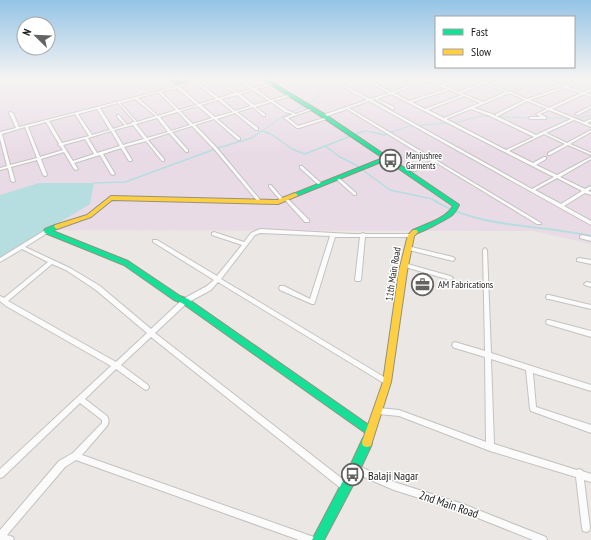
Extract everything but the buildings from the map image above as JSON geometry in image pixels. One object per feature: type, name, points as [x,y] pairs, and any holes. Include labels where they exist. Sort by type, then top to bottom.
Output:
[{"type":"street","points":[[13,181],[0,133],[113,103]]},
{"type":"street","points":[[119,103],[163,160]]},
{"type":"street","points":[[142,103],[157,116],[187,151]]},
{"type":"street","points":[[171,103],[216,149],[260,202]]},
{"type":"street","points":[[60,145],[111,129],[206,103]]},
{"type":"street","points":[[223,103],[257,129]]},
{"type":"street","points":[[250,103],[264,115]]},
{"type":"street","points":[[73,162],[264,103]]},
{"type":"street","points":[[275,103],[286,111],[297,114]]},
{"type":"street","points":[[0,474],[81,400],[185,301],[209,288],[253,234],[260,231],[363,236],[410,235],[454,210],[456,205],[450,200],[303,103]]},
{"type":"street","points":[[308,106],[297,114],[286,118],[298,127],[361,103]]},
{"type":"street","points":[[372,103],[591,223]]},
{"type":"street","points":[[384,103],[393,108]]},
{"type":"street","points":[[411,103],[591,194]]},
{"type":"street","points":[[425,110],[443,103]]},
{"type":"street","points":[[498,115],[521,103]]},
{"type":"street","points":[[535,103],[591,126]]},
{"type":"street","points":[[531,118],[545,118],[538,114],[562,103]]},
{"type":"street","points":[[444,119],[483,104]]},
{"type":"street","points":[[199,105],[239,139]]},
{"type":"street","points":[[98,107],[130,160]]},
{"type":"street","points":[[577,114],[591,107]]},
{"type":"street","points":[[347,108],[539,223]]},
{"type":"street","points":[[471,108],[491,115],[537,137]]},
{"type":"street","points":[[11,113],[18,128]]},
{"type":"street","points":[[76,113],[96,155]]},
{"type":"street","points":[[118,116],[126,125]]},
{"type":"street","points":[[506,151],[545,134],[574,119]]},
{"type":"street","points":[[584,123],[591,120]]},
{"type":"street","points":[[47,121],[60,145],[65,150],[76,169]]},
{"type":"street","points":[[26,126],[45,175]]},
{"type":"street","points":[[549,154],[591,131]]},
{"type":"street","points":[[545,134],[591,154]]},
{"type":"street","points":[[0,169],[65,150]]},
{"type":"street","points":[[101,154],[113,174]]},
{"type":"street","points":[[0,260],[53,227],[81,220],[96,211],[111,198],[278,202],[388,158]]},
{"type":"street","points":[[533,165],[545,158]]},
{"type":"street","points":[[533,190],[591,158]]},
{"type":"street","points":[[414,170],[435,161]]},
{"type":"street","points":[[301,167],[320,185]]},
{"type":"street","points":[[337,178],[355,194]]},
{"type":"street","points":[[270,186],[307,221]]},
{"type":"street","points":[[561,206],[591,188]]},
{"type":"street","points":[[47,231],[126,263],[177,298],[185,301],[370,431]]},
{"type":"street","points":[[214,234],[245,244]]},
{"type":"street","points":[[282,288],[312,302],[333,235]]},
{"type":"street","name":"11th Main Road","points":[[318,540],[356,468],[378,411],[386,382],[393,344],[404,265],[410,235]]},
{"type":"street","points":[[358,280],[363,236]]},
{"type":"street","points":[[582,237],[591,239]]},
{"type":"street","points":[[155,241],[218,278],[386,382]]},
{"type":"street","points":[[22,247],[52,261],[98,288],[151,333],[347,487]]},
{"type":"street","points":[[407,248],[453,259]]},
{"type":"street","points":[[485,250],[489,356],[490,447]]},
{"type":"street","points":[[579,260],[591,262]]},
{"type":"street","points":[[52,261],[2,299],[117,366],[146,387]]},
{"type":"street","points":[[404,265],[450,278]]},
{"type":"street","points":[[550,297],[591,307]]},
{"type":"street","points":[[549,322],[591,334]]},
{"type":"street","points":[[455,345],[591,388]]},
{"type":"street","points":[[529,368],[533,409],[591,429]]},
{"type":"street","points":[[10,540],[0,536],[62,464],[76,456],[105,424],[105,418],[81,400]]},
{"type":"street","points":[[378,411],[399,413],[490,447],[591,478]]},
{"type":"street","points":[[76,456],[311,540]]},
{"type":"street","name":"2nd Main Road","points":[[356,468],[392,485],[463,508],[543,540]]},
{"type":"street","points":[[578,473],[586,528]]},
{"type":"shaded area","points":[[0,103],[591,103],[591,244],[533,231],[0,230]]},
{"type":"water","points":[[39,183],[94,183],[90,204],[0,258],[0,195]]},
{"type":"waterway","points":[[262,131],[277,120],[308,103]]},
{"type":"waterway","points":[[545,118],[579,118],[591,115]]},
{"type":"waterway","points":[[392,132],[410,126],[459,122],[480,116],[530,118]]},
{"type":"waterway","points":[[262,131],[268,133]]},
{"type":"waterway","points":[[94,183],[125,182],[218,148],[252,138],[260,132]]},
{"type":"waterway","points":[[325,146],[360,132]]},
{"type":"waterway","points":[[360,132],[371,132]]},
{"type":"waterway","points":[[371,132],[376,133]]},
{"type":"waterway","points":[[371,132],[384,135],[392,132]]},
{"type":"waterway","points":[[268,133],[292,149],[305,154],[325,146]]},
{"type":"waterway","points":[[325,146],[340,157],[356,165],[390,190],[432,199],[437,202]]},
{"type":"waterway","points":[[437,202],[472,217],[591,236]]},
{"type":"traffic: fast","points":[[303,103],[456,205],[454,209],[445,217],[415,232]]},
{"type":"traffic: fast","points":[[295,195],[388,158]]},
{"type":"traffic: fast","points":[[57,227],[47,231],[126,263],[177,298],[185,301],[370,431]]},
{"type":"traffic: fast","points":[[318,540],[348,483],[367,442]]},
{"type":"traffic: slow","points":[[57,227],[89,216],[111,198],[278,202],[295,195]]},
{"type":"traffic: slow","points":[[367,442],[387,382],[403,271],[411,235],[415,232]]},
{"type":"place","name":"Manjushree Garments","points":[[390,160]]},
{"type":"place","name":"AM Fabrications","points":[[423,284]]},
{"type":"place","name":"Balaji Nagar","points":[[353,475]]}]
